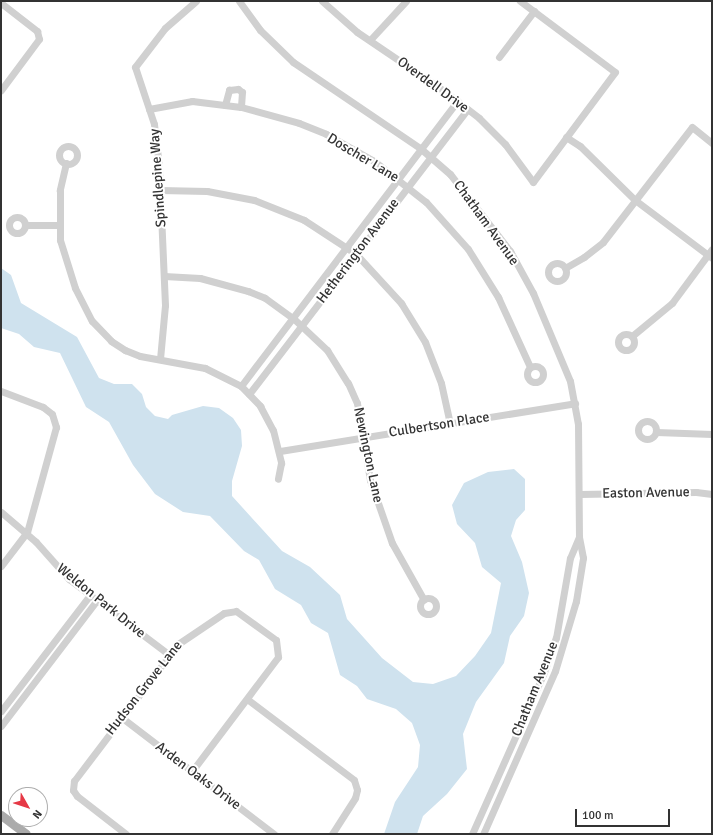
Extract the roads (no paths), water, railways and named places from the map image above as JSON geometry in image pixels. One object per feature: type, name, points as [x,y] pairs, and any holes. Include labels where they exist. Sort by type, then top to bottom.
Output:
[{"type":"main road","points":[[1,815],[26,834]]},
{"type":"street","name":"Spindlepine Way","points":[[160,359],[165,305],[157,144],[149,109],[135,67],[165,28],[196,1]]},
{"type":"street","name":"Chatham Avenue","points":[[238,1],[260,30],[293,62],[420,148],[464,189],[510,251],[557,346],[570,381],[578,424],[580,494],[579,537],[583,558],[576,601],[555,671],[483,834]]},
{"type":"street","name":"Overdell Drive","points":[[322,1],[370,40],[468,109],[505,144],[533,182],[566,137]]},
{"type":"street","points":[[370,40],[406,1]]},
{"type":"street","points":[[520,1],[615,72],[566,137],[580,146],[635,200],[711,254],[672,302],[632,336]]},
{"type":"street","points":[[1,3],[37,31],[39,39],[1,90]]},
{"type":"street","points":[[499,57],[534,11]]},
{"type":"street","points":[[225,105],[229,90],[238,89],[242,92],[242,107]]},
{"type":"street","name":"Doscher Lane","points":[[149,109],[192,101],[242,107],[280,117],[326,134],[374,161],[408,186],[446,223],[485,274],[510,321],[530,367]]},
{"type":"street","name":"Hetherington Avenue","points":[[241,386],[420,148],[458,101]]},
{"type":"street","name":"Hetherington Avenue","points":[[250,394],[468,109]]},
{"type":"street","points":[[565,268],[599,246],[692,127],[712,143]]},
{"type":"street","points":[[66,163],[60,190],[59,225],[67,268],[92,321],[111,342],[125,350],[140,356],[205,368],[241,386],[250,394],[267,418],[280,451],[282,462],[278,479]]},
{"type":"street","points":[[160,190],[207,191],[254,200],[304,220],[356,254],[401,303],[425,342],[442,382],[450,424]]},
{"type":"street","points":[[25,225],[59,225]]},
{"type":"street","name":"Newington Lane","points":[[164,276],[200,278],[234,285],[265,298],[302,325],[327,350],[348,383],[357,403],[365,438],[370,480],[381,514],[400,560],[424,600]]},
{"type":"street","points":[[1,391],[39,405],[52,414],[55,433],[26,533],[1,566]]},
{"type":"street","name":"Culbertson Place","points":[[280,451],[574,403]]},
{"type":"street","points":[[656,432],[712,434]]},
{"type":"street","name":"Easton Avenue","points":[[580,494],[696,492],[712,494]]},
{"type":"street","name":"Weldon Park Drive","points":[[1,512],[26,533],[64,574],[168,654]]},
{"type":"street","name":"Chatham Avenue","points":[[472,834],[544,672],[556,638],[570,558],[579,537]]},
{"type":"street","points":[[1,711],[90,594]]},
{"type":"street","points":[[1,726],[97,600]]},
{"type":"street","name":"Hudson Grove Lane","points":[[126,834],[77,796],[73,786],[77,776],[168,654],[192,632],[224,613],[233,611],[243,613],[272,636],[279,648],[276,662],[247,700]]},
{"type":"street","points":[[192,771],[247,700],[353,778],[357,787],[355,798],[332,834]]},
{"type":"street","name":"Arden Oaks Drive","points":[[121,717],[274,834]]},
{"type":"water","points":[[1,268],[11,275],[21,303],[77,337],[99,378],[114,384],[132,384],[142,394],[146,407],[155,416],[168,419],[172,415],[203,406],[219,408],[233,418],[241,430],[242,446],[232,481],[232,496],[282,551],[310,567],[340,595],[347,619],[382,658],[413,682],[433,684],[456,676],[475,656],[491,633],[501,583],[482,567],[475,543],[457,524],[452,505],[464,483],[488,472],[514,469],[525,479],[525,510],[516,520],[511,536],[522,562],[529,593],[524,616],[510,636],[504,663],[476,702],[463,734],[467,769],[447,794],[423,816],[417,834],[384,834],[395,802],[418,767],[420,745],[412,723],[396,709],[367,699],[357,686],[340,675],[328,633],[311,623],[301,605],[275,589],[259,560],[244,551],[210,516],[183,512],[155,494],[133,465],[109,422],[86,407],[60,353],[34,347],[19,334],[1,328]]}]
